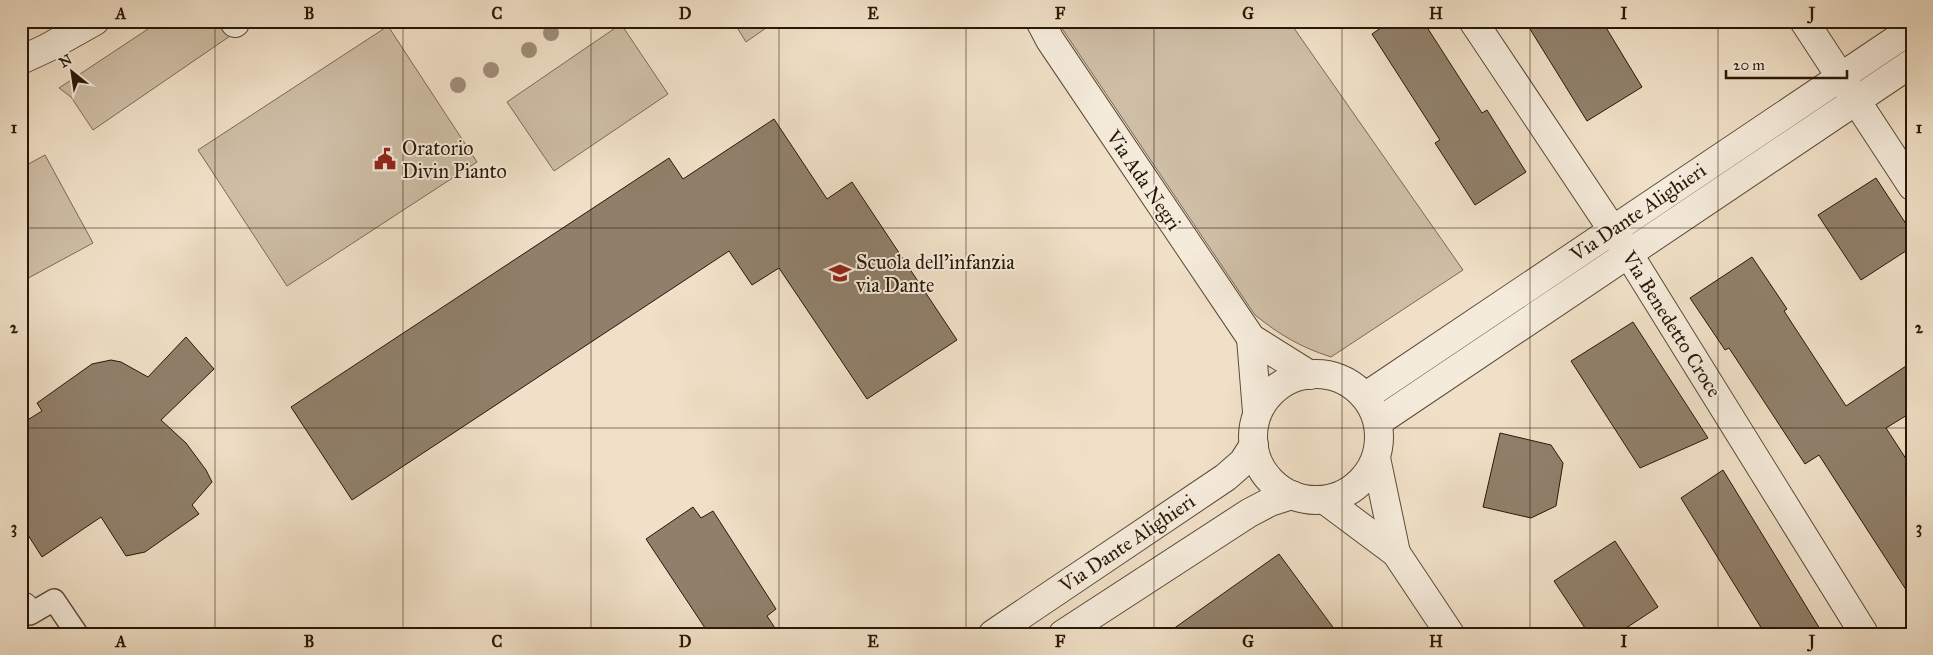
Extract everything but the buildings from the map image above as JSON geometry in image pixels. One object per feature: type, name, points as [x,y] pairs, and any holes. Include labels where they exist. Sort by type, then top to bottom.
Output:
[{"type":"street","points":[[21,60],[95,21]]},
{"type":"street","name":"Via Ada Negri","points":[[1040,21],[1050,40],[1251,338],[1310,375]]},
{"type":"street","name":"Via Benedetto Croce","points":[[1473,21],[1628,253],[1863,632]]},
{"type":"street","points":[[1804,21],[1912,186]]},
{"type":"street","name":"Via Dante Alighieri","points":[[1366,396],[1912,29]]},
{"type":"street","name":"Via Dante Alighieri","points":[[1378,422],[1912,63]]},
{"type":"street","name":"Via Ada Negri","points":[[1251,338],[1257,412]]},
{"type":"street","points":[[1329,374],[1350,382],[1366,396],[1378,422],[1380,436],[1376,458],[1368,474],[1352,490],[1324,500],[1302,499],[1282,490],[1265,475],[1255,456],[1252,434],[1257,412],[1280,384],[1300,375],[1329,374]]},
{"type":"street","name":"Via Dante Alighieri","points":[[992,634],[1226,476],[1243,462],[1254,445]]},
{"type":"street","points":[[1376,458],[1396,552]]},
{"type":"street","name":"Via Dante Alighieri","points":[[1063,634],[1249,512],[1270,502],[1292,495]]},
{"type":"street","points":[[1324,500],[1396,552],[1450,634]]},
{"type":"lane","points":[[22,606],[30,614],[54,600],[77,634]]},
{"type":"shaded area","points":[[160,21],[252,21],[93,130],[71,97],[59,88]]},
{"type":"shaded area","points":[[733,21],[776,21],[746,42]]},
{"type":"shaded area","points":[[1057,21],[1289,21],[1463,270],[1331,357],[1300,345],[1273,329],[1255,315]]},
{"type":"shaded area","points":[[621,24],[668,94],[554,171],[507,102]]},
{"type":"shaded area","points":[[388,26],[477,162],[287,286],[198,150]]},
{"type":"shaded area","points":[[45,155],[93,243],[21,282],[21,168]]},
{"type":"place","name":"Oratorio Divin Pianto","points":[[385,159]]},
{"type":"place","name":"Scuola dell'infanzia via Dante","points":[[840,273]]}]
